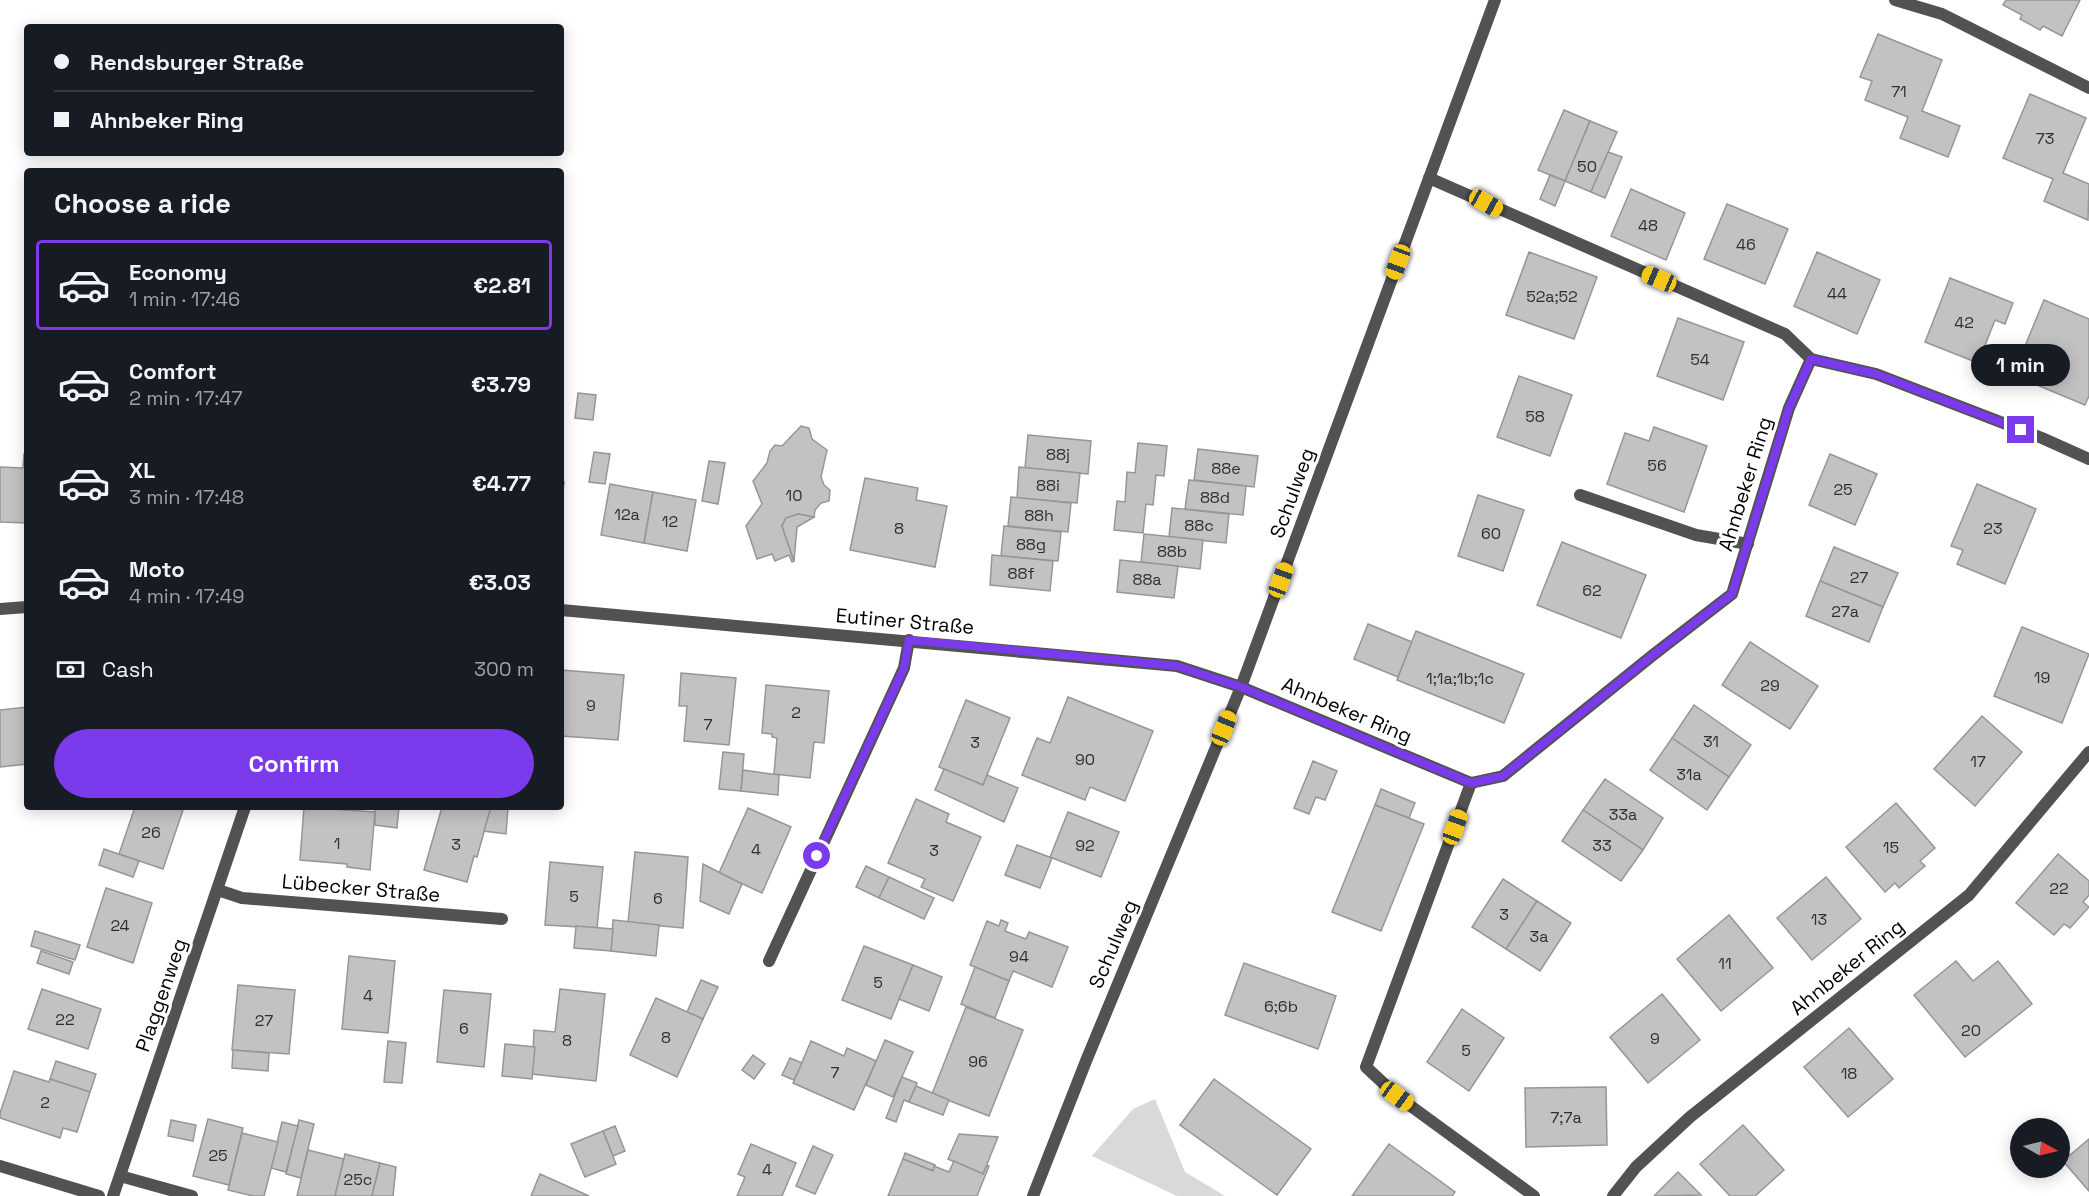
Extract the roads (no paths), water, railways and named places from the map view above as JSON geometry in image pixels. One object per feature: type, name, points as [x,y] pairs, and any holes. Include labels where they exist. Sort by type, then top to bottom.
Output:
[{"type":"street","name":"Schulweg","points":[[1034,1196],[1086,1061],[1241,687],[1495,0]]},
{"type":"street","points":[[1895,0],[1942,14],[2089,88]]},
{"type":"street","points":[[1429,178],[1785,334],[1811,359],[1876,374],[2042,438],[2089,459]]},
{"type":"street","name":"Ahnbeker Ring","points":[[1241,687],[1471,783],[1503,776],[1732,594],[1789,408],[1811,359]]},
{"type":"street","points":[[1580,495],[1696,535],[1748,544]]},
{"type":"street","points":[[0,609],[24,607]]},
{"type":"street","name":"Eutiner Straße","points":[[564,610],[1177,666],[1241,687]]},
{"type":"street","points":[[769,961],[904,668],[909,640]]},
{"type":"street","name":"Ahnbeker Ring","points":[[1612,1196],[1636,1167],[1690,1117],[1969,895],[2089,752]]},
{"type":"street","points":[[1471,783],[1366,1067],[1397,1096],[1534,1196]]},
{"type":"street","name":"Plaggenweg","points":[[113,1196],[244,810]]},
{"type":"street","name":"Lübecker Straße","points":[[218,891],[242,898],[502,919]]},
{"type":"street","points":[[0,1166],[99,1196]]},
{"type":"street","points":[[120,1176],[192,1196]]}]
